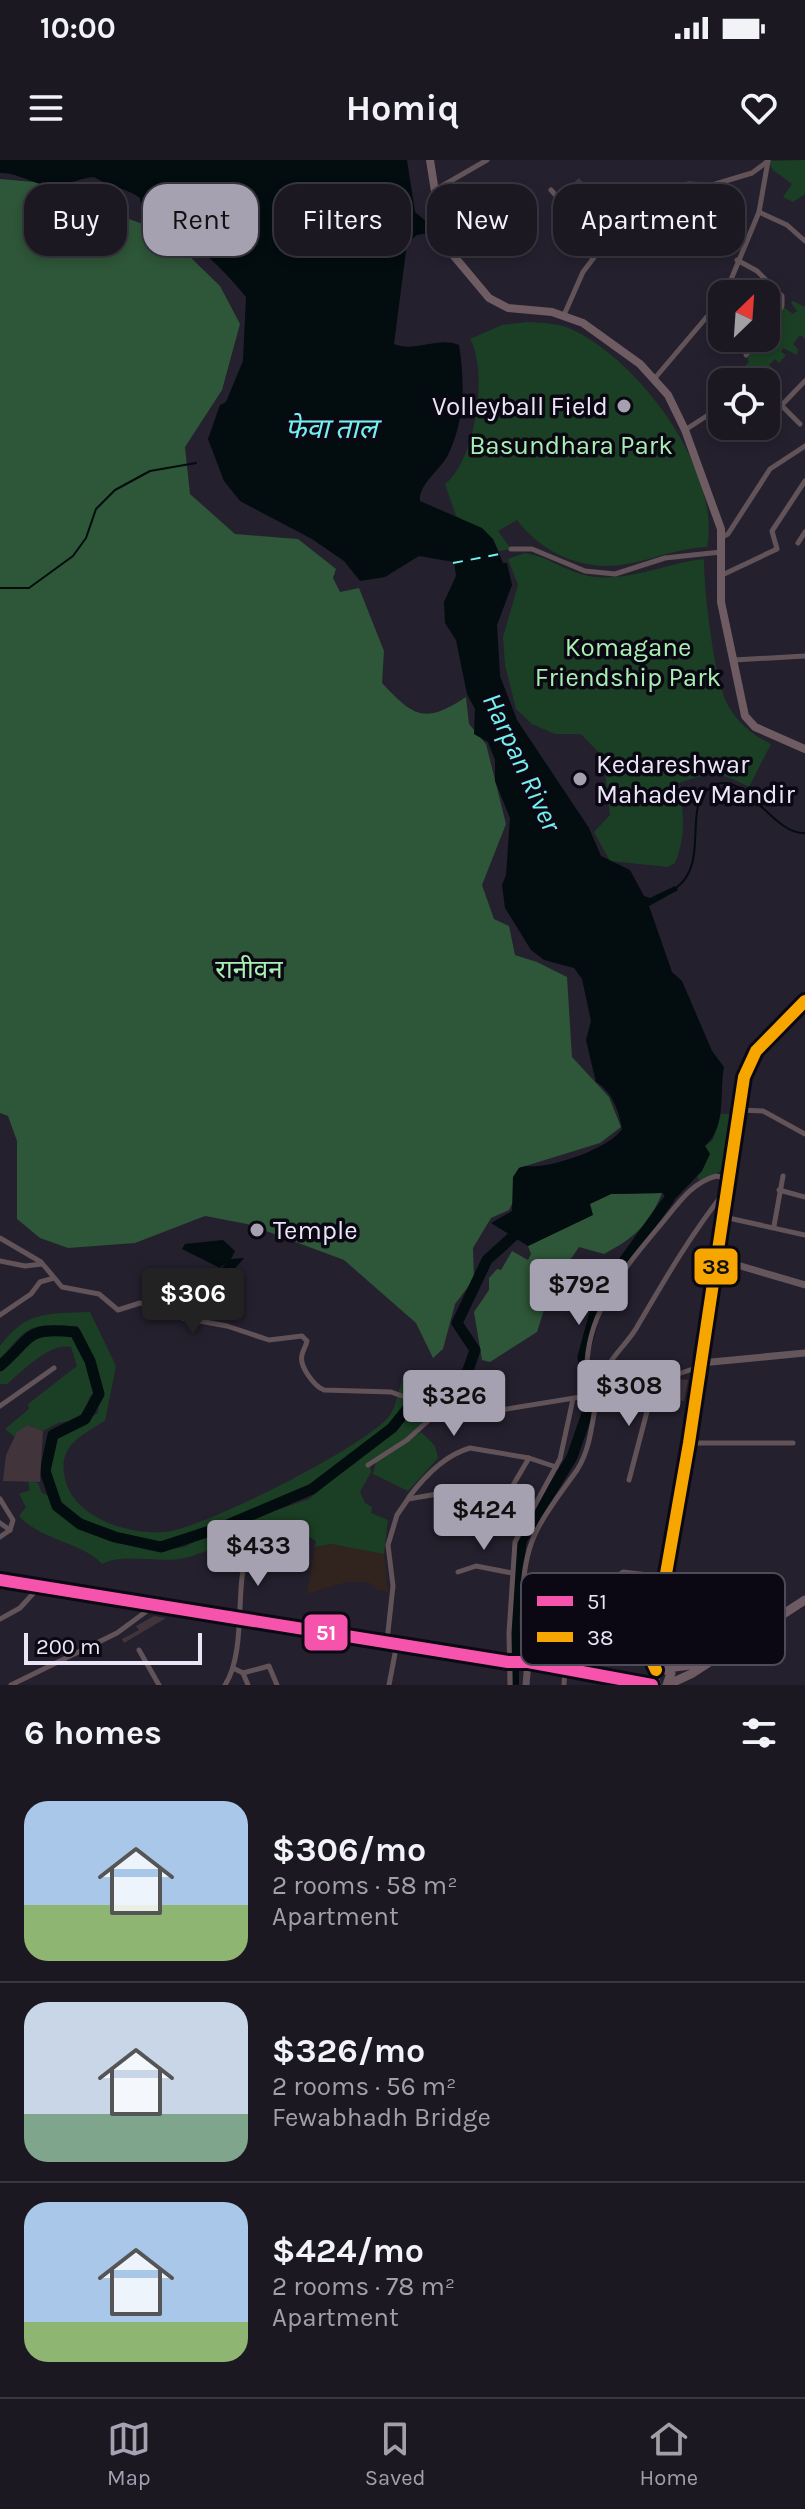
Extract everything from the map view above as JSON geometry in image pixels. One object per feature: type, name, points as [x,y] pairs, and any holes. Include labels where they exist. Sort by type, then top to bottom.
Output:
[{"type":"highway","points":[[0,1580],[521,1662]]},
{"type":"highway","points":[[785,1613],[805,1600]]},
{"type":"highway","points":[[545,1665],[654,1685],[653,1680],[660,1669]]},
{"type":"highway","points":[[623,1679],[689,1665]]},
{"type":"highway","points":[[668,1685],[705,1665]]},
{"type":"highway","points":[[660,1669],[672,1676],[668,1685]]},
{"type":"main road","points":[[430,160],[433,184]]},
{"type":"main road","points":[[452,256],[489,298],[508,308],[564,315],[611,340],[655,378],[668,395],[685,430],[722,537],[719,576],[733,661],[748,720],[805,749]]},
{"type":"main road","points":[[666,1573],[689,1443],[739,1110],[752,1057],[805,1001]]},
{"type":"main road","points":[[717,1259],[805,1285]]},
{"type":"main road","points":[[700,1365],[805,1353]]},
{"type":"main road","points":[[659,1665],[660,1669]]},
{"type":"street","points":[[446,184],[487,160]]},
{"type":"street","points":[[715,184],[752,173],[768,160]]},
{"type":"street","points":[[730,280],[759,212],[762,180],[768,160]]},
{"type":"street","points":[[752,173],[762,180]]},
{"type":"street","points":[[551,190],[576,218],[567,228],[570,238],[593,258],[564,315]]},
{"type":"street","points":[[759,212],[787,225],[805,241]]},
{"type":"street","points":[[737,260],[766,280]]},
{"type":"street","points":[[655,378],[708,316]]},
{"type":"street","points":[[800,424],[782,406],[805,381]]},
{"type":"street","points":[[685,430],[708,415]]},
{"type":"street","points":[[722,537],[728,534],[770,469],[805,446]]},
{"type":"street","points":[[719,576],[777,549],[772,531],[805,481]]},
{"type":"street","points":[[798,543],[805,532]]},
{"type":"street","points":[[511,549],[532,549],[585,571],[615,574],[665,558],[722,552]]},
{"type":"street","points":[[733,661],[805,656]]},
{"type":"street","points":[[739,1110],[763,1111],[805,1134]]},
{"type":"street","points":[[527,1573],[531,1545],[554,1500],[577,1469],[593,1419],[593,1396],[608,1365],[637,1327],[691,1234],[728,1184],[716,1176],[692,1187],[612,1285],[598,1313],[586,1358],[588,1387],[593,1396]]},
{"type":"street","points":[[774,1226],[783,1176]]},
{"type":"street","points":[[779,1190],[805,1197]]},
{"type":"street","points":[[723,1217],[805,1235]]},
{"type":"street","points":[[0,1238],[42,1264],[68,1290],[99,1294],[118,1310],[140,1303],[183,1318],[227,1326],[269,1340],[302,1336],[307,1341],[301,1357],[317,1388],[394,1393],[440,1409],[488,1412],[593,1396],[655,1381],[700,1365]]},
{"type":"street","points":[[0,1261],[25,1266],[42,1264]]},
{"type":"street","points":[[176,1274],[183,1289],[183,1318]]},
{"type":"street","points":[[0,1315],[31,1294],[40,1282],[54,1278]]},
{"type":"street","points":[[0,1406],[54,1368]]},
{"type":"street","points":[[629,1480],[655,1381]]},
{"type":"street","points":[[510,1685],[508,1662],[512,1573],[520,1528],[556,1467],[573,1399]]},
{"type":"street","points":[[368,1465],[407,1440],[440,1409]]},
{"type":"street","points":[[689,1443],[793,1443]]},
{"type":"street","points":[[389,1685],[393,1586],[388,1545],[397,1515],[408,1499],[428,1474],[462,1450],[470,1448],[529,1458],[556,1467]]},
{"type":"street","points":[[495,1515],[529,1458]]},
{"type":"street","points":[[408,1499],[467,1489],[509,1492]]},
{"type":"street","points":[[0,1499],[13,1520],[10,1530],[0,1537]]},
{"type":"street","points":[[0,1523],[10,1530]]},
{"type":"street","points":[[225,1685],[235,1669],[241,1618],[241,1580],[245,1558],[251,1552]]},
{"type":"street","points":[[458,1572],[476,1566],[512,1573]]},
{"type":"street","points":[[0,1619],[20,1608],[40,1586]]},
{"type":"street","points":[[11,1685],[117,1633],[155,1605]]},
{"type":"street","points":[[139,1650],[159,1685]]},
{"type":"street","points":[[525,1665],[526,1685]]},
{"type":"street","points":[[243,1673],[269,1666],[277,1685]]},
{"type":"street","points":[[564,1685],[565,1668]]},
{"type":"street","points":[[235,1669],[243,1673],[248,1685]]},
{"type":"shaded area","points":[[331,1544],[384,1554],[388,1592],[377,1590],[368,1582],[347,1582],[307,1594],[315,1547]]},
{"type":"green space","points":[[805,160],[805,194],[793,202],[783,197],[792,184],[773,170],[768,161]]},
{"type":"green space","name":"रानीवन","points":[[0,179],[56,184],[24,184],[24,256],[127,256],[127,217],[143,224],[143,256],[189,256],[220,286],[240,324],[222,390],[185,447],[190,494],[235,534],[298,539],[336,569],[333,578],[340,592],[359,588],[384,651],[382,683],[402,703],[420,713],[429,714],[466,697],[469,724],[486,744],[506,824],[482,885],[494,919],[509,926],[515,955],[567,977],[572,1057],[609,1097],[621,1127],[600,1143],[519,1168],[513,1178],[515,1198],[509,1210],[491,1218],[473,1248],[474,1279],[455,1304],[443,1349],[433,1358],[416,1323],[344,1260],[247,1224],[205,1216],[135,1243],[68,1248],[40,1238],[17,1219],[17,1141],[8,1116],[0,1113]]},
{"type":"green space","points":[[793,301],[805,307],[805,339],[800,335],[793,344],[798,349],[797,355],[783,348],[781,352],[786,355],[779,363],[775,359],[769,365],[772,368],[747,368],[748,352],[780,352],[780,309],[782,306],[793,314],[797,311],[791,303]]},
{"type":"green space","name":"Basundhara Park","points":[[528,322],[571,329],[597,344],[623,365],[648,392],[670,421],[702,485],[708,517],[707,547],[686,549],[627,564],[595,565],[580,563],[552,551],[517,520],[498,531],[511,549],[499,551],[493,539],[456,516],[445,484],[464,456],[476,415],[478,372],[470,339],[502,325]]},
{"type":"green space","name":"Komagane Friendship Park","points":[[525,553],[581,574],[603,577],[632,575],[704,559],[711,635],[724,695],[742,724],[771,744],[749,787],[714,775],[679,783],[683,833],[675,863],[668,867],[610,861],[594,832],[610,815],[603,757],[581,734],[555,734],[532,724],[516,709],[505,665],[503,637],[518,585],[508,559]]},
{"type":"green space","points":[[721,1114],[733,1114],[724,1170],[699,1180],[697,1175],[709,1155],[705,1146],[713,1140]]},
{"type":"green space","points":[[662,1193],[646,1222],[624,1242],[604,1254],[579,1247],[551,1288],[537,1332],[490,1362],[482,1360],[474,1312],[489,1290],[489,1278],[497,1269],[501,1270],[512,1251],[528,1260],[531,1254],[528,1246],[592,1215],[589,1204],[611,1194]]},
{"type":"green space","points":[[90,1312],[116,1366],[105,1421],[70,1446],[64,1460],[64,1474],[77,1502],[89,1512],[102,1520],[134,1530],[165,1532],[184,1527],[284,1484],[376,1429],[390,1415],[404,1375],[420,1389],[392,1426],[308,1486],[175,1542],[131,1540],[82,1519],[57,1498],[48,1462],[54,1438],[98,1413],[98,1375],[78,1326],[33,1328],[19,1338],[0,1360],[0,1346],[29,1320],[50,1314]]},
{"type":"green space","points":[[41,1334],[74,1334],[88,1360],[97,1391],[90,1396],[82,1419],[58,1423],[43,1431],[28,1425],[15,1437],[5,1429],[29,1409],[28,1404],[77,1366],[71,1347],[54,1349],[7,1384],[0,1384],[0,1371]]},
{"type":"green space","points":[[427,1393],[438,1407],[407,1438],[370,1462],[371,1472],[360,1492],[365,1503],[372,1507],[371,1513],[388,1520],[384,1554],[331,1544],[315,1547],[316,1541],[293,1527],[286,1532],[278,1531],[274,1520],[189,1557],[122,1559],[102,1564],[84,1551],[38,1531],[19,1516],[26,1507],[19,1494],[30,1490],[28,1481],[38,1483],[42,1493],[76,1527],[107,1536],[117,1544],[127,1541],[164,1550],[185,1547],[206,1535],[309,1499],[389,1433]]},
{"type":"green space","points":[[421,1432],[435,1446],[438,1458],[408,1491],[373,1474],[376,1462]]},
{"type":"water","name":"फेवा ताल","points":[[0,160],[407,160],[411,184],[274,184],[274,256],[405,256],[394,344],[410,347],[443,342],[459,345],[462,401],[458,428],[448,455],[422,489],[420,501],[482,528],[493,539],[503,563],[507,563],[512,585],[497,625],[500,676],[517,720],[589,828],[601,856],[630,870],[644,896],[650,898],[675,886],[678,890],[649,906],[672,972],[682,981],[712,1051],[724,1067],[717,1129],[705,1146],[710,1154],[702,1171],[672,1202],[662,1193],[611,1194],[590,1204],[593,1215],[528,1246],[491,1223],[512,1211],[513,1177],[519,1168],[571,1159],[607,1142],[622,1129],[619,1115],[614,1102],[596,1082],[586,1040],[591,1021],[582,979],[574,968],[544,960],[531,950],[505,908],[502,885],[506,875],[510,818],[495,781],[495,760],[488,742],[474,734],[475,709],[467,694],[456,640],[445,623],[444,602],[456,576],[454,562],[419,556],[385,577],[360,581],[344,561],[312,539],[240,501],[224,481],[208,439],[220,405],[226,402],[243,361],[246,297],[206,256],[258,256],[258,184],[143,184],[143,212],[140,198],[127,191],[127,184],[108,184],[94,177],[65,184],[40,184],[0,173]]},
{"type":"water","name":"फेवा ताल","points":[[411,186],[415,212],[427,222],[427,233],[411,240]]},
{"type":"water","points":[[223,1240],[235,1251],[231,1259],[244,1258],[230,1274],[222,1268],[226,1263],[220,1268],[182,1249],[185,1244]]},
{"type":"building","points":[[680,1379],[688,1380],[684,1401],[666,1399],[669,1385],[678,1387]]},
{"type":"building","points":[[28,1425],[43,1431],[40,1482],[3,1481],[6,1455],[17,1432]]},
{"type":"building","points":[[154,1616],[166,1618],[124,1643],[122,1639],[139,1630],[136,1626]]},
{"type":"waterway","points":[[0,588],[29,588],[73,556],[86,538],[96,509],[115,490],[150,471],[196,463]]},
{"type":"waterway","points":[[676,888],[692,864],[698,807],[702,796],[711,787],[723,783],[735,786],[781,824],[805,833]]},
{"type":"waterway","points":[[515,1658],[514,1618],[521,1541],[572,1457],[589,1408],[583,1357],[596,1309],[609,1282],[669,1199]]},
{"type":"waterway","points":[[0,1366],[25,1341],[38,1333],[75,1332],[90,1361],[99,1394],[85,1419],[53,1435],[45,1471],[57,1506],[80,1524],[115,1537],[161,1547],[225,1526],[312,1489],[392,1428],[418,1396],[467,1373],[475,1350],[457,1323],[487,1260],[523,1227]]},
{"type":"waterway","points":[[516,1668],[516,1685]]},
{"type":"ferry route","points":[[453,563],[500,554]]},
{"type":"transit line","name":"38","points":[[666,1573],[689,1443],[744,1077],[756,1051],[805,1001]]},
{"type":"transit line","name":"51","points":[[0,1580],[521,1662]]},
{"type":"transit line","name":"51","points":[[544,1665],[652,1685]]},
{"type":"transit line","name":"38","points":[[654,1665],[656,1670]]},
{"type":"place","name":"Volleyball Field","points":[[624,406]]},
{"type":"place","name":"Kedareshwar Mahadev Mandir","points":[[580,779]]},
{"type":"place","name":"Temple","points":[[257,1230]]},
{"type":"water label","name":"Harpan River","points":[[522,762]]}]
